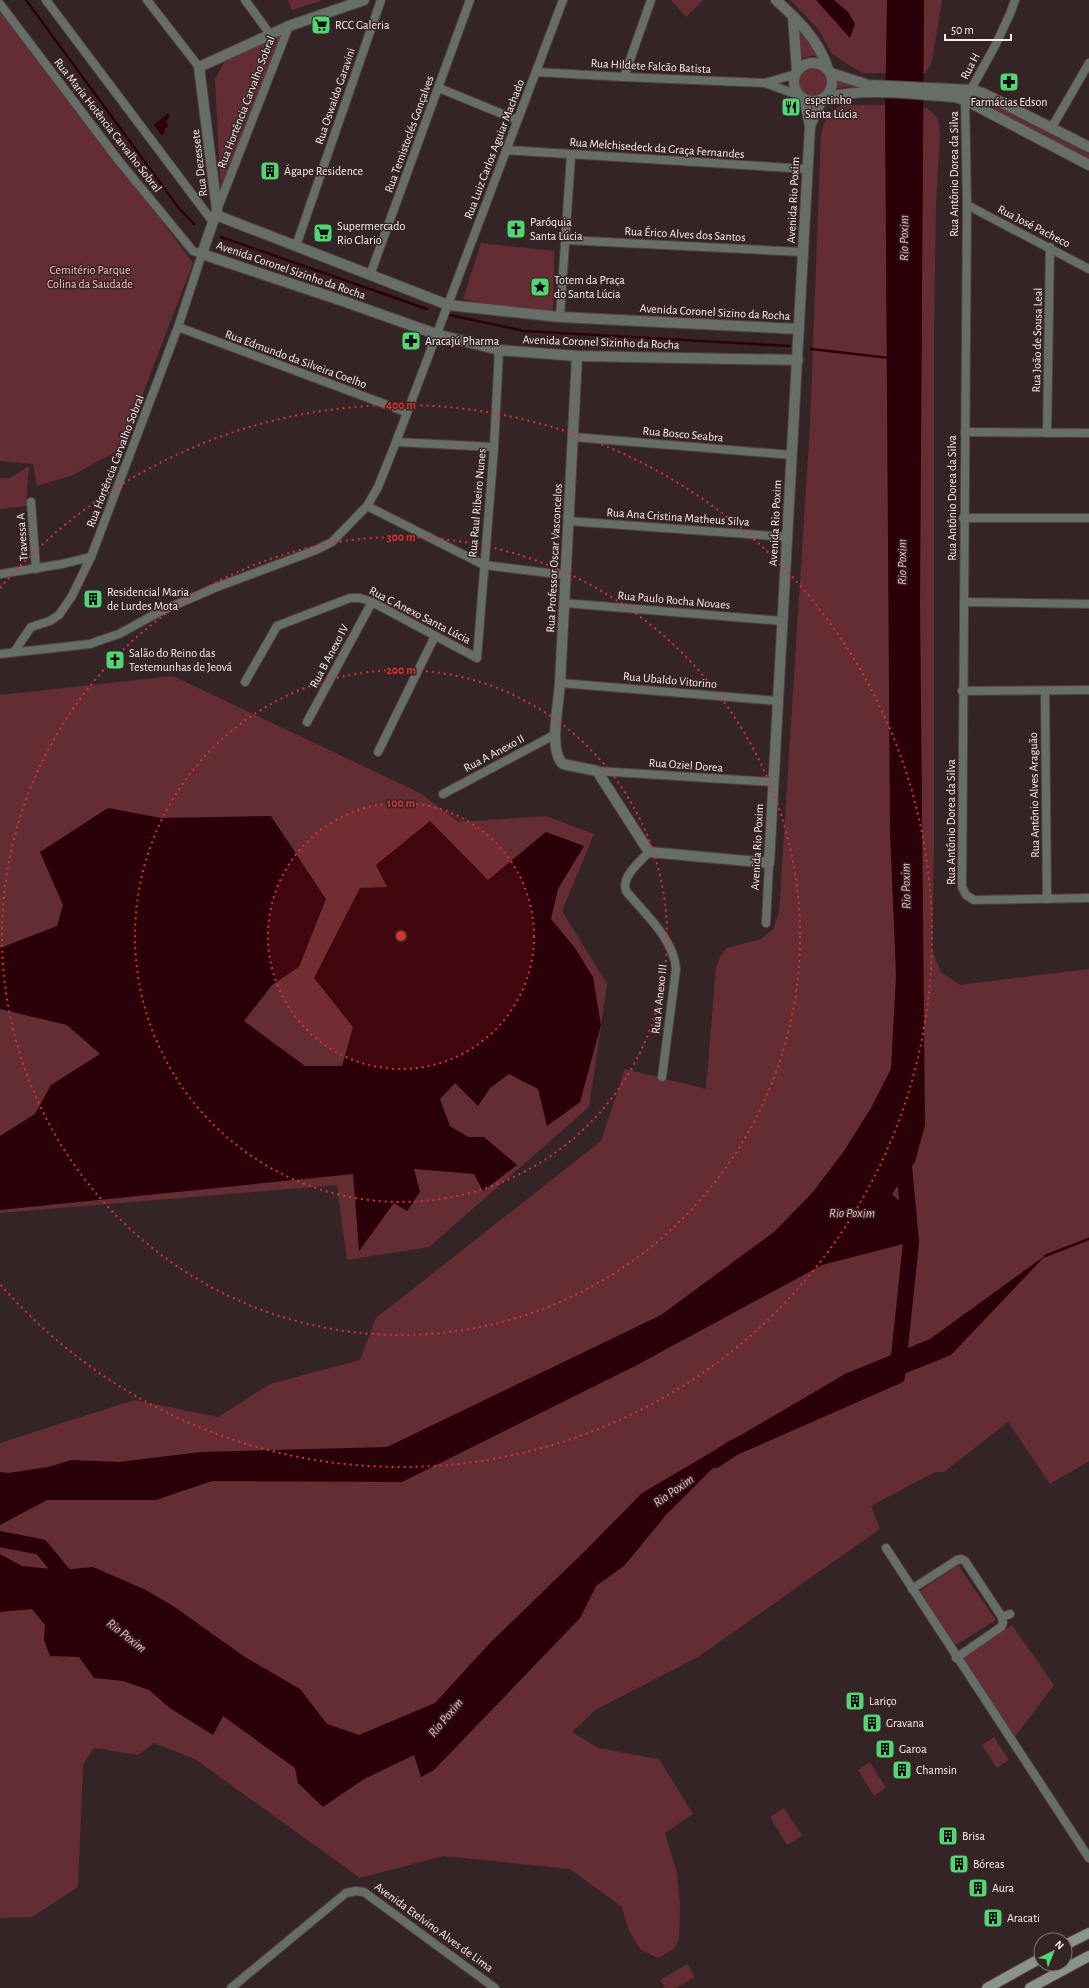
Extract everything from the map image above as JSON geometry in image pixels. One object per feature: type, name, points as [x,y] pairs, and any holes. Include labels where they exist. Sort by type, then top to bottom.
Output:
[{"type":"main road","points":[[1073,1941],[1089,1933]]},
{"type":"main road","points":[[1030,1988],[1089,1956]]},
{"type":"main road","points":[[987,1988],[1033,1962]]},
{"type":"street","points":[[46,0],[216,215]]},
{"type":"street","points":[[148,0],[199,66],[289,26],[364,0]]},
{"type":"street","points":[[245,0],[270,34]]},
{"type":"street","name":"Rua Oswaldo Garavini","points":[[296,246],[380,0]]},
{"type":"street","name":"Rua Temistoclés Gonçalves","points":[[370,275],[470,0]]},
{"type":"street","name":"Rua Luiz Carlos Aguiar Machado","points":[[367,506],[378,487],[396,442],[562,0]]},
{"type":"street","points":[[624,77],[651,0]]},
{"type":"street","points":[[776,0],[814,39],[823,54],[832,79],[831,89],[824,99]]},
{"type":"street","name":"Rua H","points":[[965,100],[972,90],[1007,21],[1015,0]]},
{"type":"street","name":"Rua Maria Hotência Carvalho Sobral","points":[[0,4],[119,161],[193,251],[202,254]]},
{"type":"street","points":[[793,16],[796,72],[794,84],[801,97],[810,101],[868,89],[936,92],[972,90],[996,98],[1089,147]]},
{"type":"street","name":"Rua Hortência Carvalho Sobral","points":[[216,215],[289,26]]},
{"type":"street","points":[[796,72],[801,67],[812,63],[818,63],[829,71],[868,89]]},
{"type":"street","points":[[1052,127],[1089,63]]},
{"type":"street","name":"Rua Dezessete","points":[[199,66],[216,215],[202,254]]},
{"type":"street","name":"Rua Hildete Falcão Batista","points":[[536,72],[765,83],[801,97]]},
{"type":"street","name":"Rua Hildete Falcão Batista","points":[[765,83],[796,72]]},
{"type":"street","points":[[438,88],[517,120]]},
{"type":"street","points":[[936,92],[965,100],[1089,165]]},
{"type":"street","name":"Avenida Rio Poxim","points":[[766,923],[810,126],[801,97]]},
{"type":"street","name":"Avenida Rio Poxim","points":[[810,126],[824,99]]},
{"type":"street","name":"Rua Antônio Dorea da Silva","points":[[965,100],[967,205],[963,518],[964,602],[962,691],[962,887],[966,895],[974,900],[1047,899]]},
{"type":"street","name":"Rua Melchisedeck da Graça Fernandes","points":[[506,150],[807,169]]},
{"type":"street","points":[[560,317],[572,155]]},
{"type":"street","name":"Rua José Pacheco","points":[[967,205],[1089,268]]},
{"type":"street","name":"Avenida Coronel Sizino da Rocha","points":[[216,215],[448,305],[560,317],[799,329]]},
{"type":"street","name":"Rua Érico Alves dos Santos","points":[[566,240],[803,252]]},
{"type":"street","name":"Rua João de Sousa Leal","points":[[1047,433],[1050,247]]},
{"type":"street","name":"Rua Hortência Carvalho Sobral","points":[[14,652],[31,627],[50,621],[60,615],[72,596],[91,557],[178,328],[202,254]]},
{"type":"street","name":"Avenida Coronel Sizinho da Rocha","points":[[202,254],[436,334],[499,350],[577,356],[798,360]]},
{"type":"street","name":"Rua Edmundo da Silveira Coelho","points":[[178,328],[406,412]]},
{"type":"street","name":"Rua Raul Ribeiro Nunes","points":[[477,658],[494,447],[499,350]]},
{"type":"street","name":"Rua Professor Oscar Vasconcelos","points":[[577,356],[556,750],[559,761],[563,764],[597,771]]},
{"type":"street","points":[[965,432],[1089,433]]},
{"type":"street","name":"Rua Bosco Seabra","points":[[573,437],[792,456]]},
{"type":"street","points":[[396,442],[494,447]]},
{"type":"street","name":"Travessa A","points":[[32,502],[36,569]]},
{"type":"street","points":[[0,654],[90,644],[119,634],[159,612],[217,587],[316,550],[332,542],[367,506],[484,565],[566,575]]},
{"type":"street","points":[[963,518],[1089,518]]},
{"type":"street","name":"Rua Ana Cristina Matheus Silva","points":[[568,520],[787,537]]},
{"type":"street","points":[[0,574],[36,569],[91,557]]},
{"type":"street","name":"Rua C Anexo Santa Lúcia","points":[[245,682],[277,626],[340,600],[360,598],[372,602],[477,658]]},
{"type":"street","name":"Rua B Anexo IV","points":[[307,722],[372,602]]},
{"type":"street","points":[[964,602],[1089,604]]},
{"type":"street","name":"Rua Paulo Rocha Novaes","points":[[564,603],[783,621]]},
{"type":"street","points":[[378,752],[435,636]]},
{"type":"street","name":"Rua Ubaldo Vitorino","points":[[560,683],[778,701]]},
{"type":"street","points":[[962,691],[1089,690]]},
{"type":"street","name":"Rua Antônio Alves Araguão","points":[[1045,691],[1047,899]]},
{"type":"street","name":"Rua A Anexo II","points":[[444,794],[556,734]]},
{"type":"street","points":[[597,771],[649,852],[769,863]]},
{"type":"street","name":"Rua Oziel Dorea","points":[[597,771],[774,782]]},
{"type":"street","name":"Rua A Anexo III","points":[[649,852],[626,879],[624,886],[670,945],[675,961],[676,970],[662,1077]]},
{"type":"street","points":[[1047,899],[1089,898]]},
{"type":"street","points":[[886,1548],[956,1658],[1089,1858]]},
{"type":"street","points":[[912,1589],[957,1560],[961,1559],[965,1561],[1006,1616],[1001,1627],[956,1658]]},
{"type":"street","name":"Avenida Etelvino Alves de Lima","points":[[231,1988],[346,1894],[356,1891],[364,1892],[495,1988]]},
{"type":"green space","points":[[288,0],[320,0],[321,1],[292,10]]},
{"type":"green space","points":[[671,0],[704,0],[686,17]]},
{"type":"green space","points":[[790,0],[942,0],[932,61],[926,73],[862,73],[832,54],[818,29]]},
{"type":"green space","name":"Cemitério Parque Colina da Saudade","points":[[0,5],[193,263],[122,448],[73,475],[37,486],[33,464],[0,461]]},
{"type":"green space","points":[[796,26],[804,29],[818,55],[800,58]]},
{"type":"green space","points":[[276,36],[281,38],[221,194],[215,79],[225,61]]},
{"type":"green space","points":[[810,66],[816,66],[825,70],[829,82],[825,94],[816,98],[810,98],[801,94],[797,85],[797,79],[801,70]]},
{"type":"green space","points":[[835,75],[860,85],[834,89]]},
{"type":"green space","points":[[985,99],[1089,154],[1089,161],[981,104]]},
{"type":"green space","points":[[843,105],[918,105],[928,109],[936,116],[939,123],[940,135],[936,204],[934,330],[934,842],[932,950],[941,972],[960,985],[1089,969],[1089,1461],[1050,1484],[1008,1422],[944,1472],[935,1472],[871,1506],[880,1529],[698,1657],[595,1710],[572,1732],[598,1748],[659,1759],[693,1814],[665,1833],[677,1873],[680,1906],[679,1939],[674,1949],[658,1958],[641,1950],[629,1931],[622,1907],[570,1869],[443,1856],[360,1878],[195,1759],[154,1743],[138,1755],[94,1748],[83,1765],[78,1887],[32,1917],[0,1918],[0,1443],[134,1400],[218,1417],[270,1384],[360,1360],[376,1318],[601,1141],[625,1069],[706,1089],[716,968],[721,955],[727,948],[761,939],[773,929],[779,913],[810,425],[821,135],[823,125],[828,117],[834,110]]},
{"type":"green space","points":[[481,243],[554,251],[553,311],[486,304],[463,299]]},
{"type":"green space","points":[[29,466],[26,506],[0,509],[0,478],[10,478]]},
{"type":"green space","points":[[173,676],[420,793],[458,822],[546,816],[594,834],[562,911],[607,984],[589,1107],[429,1247],[347,1260],[337,1185],[0,1213],[0,695]]},
{"type":"green space","points":[[958,1565],[996,1620],[954,1646],[920,1591]]},
{"type":"green space","points":[[1012,1625],[1054,1685],[1014,1738],[962,1657]]},
{"type":"green space","points":[[994,1737],[1009,1760],[997,1768],[982,1745]]},
{"type":"green space","points":[[870,1762],[886,1788],[874,1796],[858,1770]]},
{"type":"green space","points":[[784,1808],[802,1836],[787,1845],[770,1817]]},
{"type":"green space","points":[[687,1964],[695,1977],[676,1988],[665,1988],[660,1980]]},
{"type":"water","points":[[816,0],[834,0],[848,12],[855,24],[850,38]]},
{"type":"water","name":"Rio Poxim","points":[[887,0],[924,0],[920,602],[925,1125],[915,1162],[892,1194],[908,1209],[911,1242],[822,1265],[637,1365],[402,1482],[212,1481],[156,1500],[47,1500],[0,1525],[0,1472],[8,1473],[48,1467],[72,1460],[119,1462],[200,1452],[387,1447],[661,1315],[774,1232],[813,1192],[844,1151],[871,1108],[891,1069],[896,975],[890,832],[885,110]]},
{"type":"water","points":[[168,113],[170,116],[166,121],[168,126],[164,130],[165,133],[161,135],[154,125]]},
{"type":"water","points":[[108,808],[161,818],[271,816],[326,899],[299,967],[272,985],[244,1021],[305,1066],[342,1066],[353,1027],[314,978],[360,888],[387,887],[376,865],[430,821],[488,880],[546,832],[584,846],[558,889],[551,919],[575,948],[593,977],[601,1025],[580,1102],[547,1126],[538,1089],[509,1074],[490,1088],[478,1106],[455,1083],[440,1099],[450,1126],[468,1137],[484,1137],[517,1165],[483,1191],[474,1174],[414,1169],[420,1192],[407,1211],[394,1203],[359,1251],[353,1174],[0,1210],[0,1136],[35,1114],[51,1085],[100,1054],[67,1025],[0,1009],[0,948],[57,926],[63,905],[40,852]]},
{"type":"water","name":"Rio Poxim","points":[[1046,1255],[951,1355],[829,1404],[733,1448],[666,1515],[624,1566],[596,1586],[580,1618],[434,1770],[421,1777],[414,1755],[364,1779],[323,1807],[298,1783],[295,1768],[223,1716],[213,1735],[170,1708],[149,1690],[123,1681],[94,1678],[79,1657],[50,1656],[44,1640],[45,1625],[32,1609],[0,1612],[0,1554],[22,1566],[61,1570],[93,1567],[146,1590],[173,1606],[245,1657],[300,1689],[327,1724],[359,1735],[435,1703],[490,1643],[587,1549],[642,1493],[845,1374],[930,1339]]},
{"type":"waterway","points":[[26,0],[178,207],[194,224]]},
{"type":"waterway","points":[[221,237],[427,309]]},
{"type":"waterway","points":[[450,315],[524,331],[790,346]]},
{"type":"waterway","points":[[811,349],[890,358]]},
{"type":"waterway","name":"Rio Poxim","points":[[715,1460],[733,1448],[897,1376],[911,1242],[903,1155]]},
{"type":"waterway","points":[[1045,1256],[1089,1239]]},
{"type":"waterway","name":"Rio Poxim","points":[[0,1539],[41,1547],[73,1586]]},
{"type":"place","name":"RCC Galeria","points":[[321,25]]},
{"type":"place","name":"Farmácias Edson","points":[[1009,82]]},
{"type":"place","name":"espetinho Santa Lúcia","points":[[791,107]]},
{"type":"place","name":"Ágape Residence","points":[[270,171]]},
{"type":"place","name":"Paróquia Santa Lúcia","points":[[516,229]]},
{"type":"place","name":"Supermercado Rio Clario","points":[[323,233]]},
{"type":"place","name":"Totem da Praça do Santa Lúcia","points":[[540,287]]},
{"type":"place","name":"Aracajú Pharma","points":[[411,341]]},
{"type":"place","name":"Residencial Maria de Lurdes Mota","points":[[93,599]]},
{"type":"place","name":"Salão do Reino das Testemunhas de Jeová","points":[[115,660]]},
{"type":"place","name":"Lariço","points":[[855,1701]]},
{"type":"place","name":"Gravana","points":[[872,1723]]},
{"type":"place","name":"Garoa","points":[[885,1749]]},
{"type":"place","name":"Chamsin","points":[[902,1770]]},
{"type":"place","name":"Brisa","points":[[948,1836]]},
{"type":"place","name":"Bóreas","points":[[959,1864]]},
{"type":"place","name":"Aura","points":[[978,1888]]},
{"type":"place","name":"Aracati","points":[[993,1918]]}]
